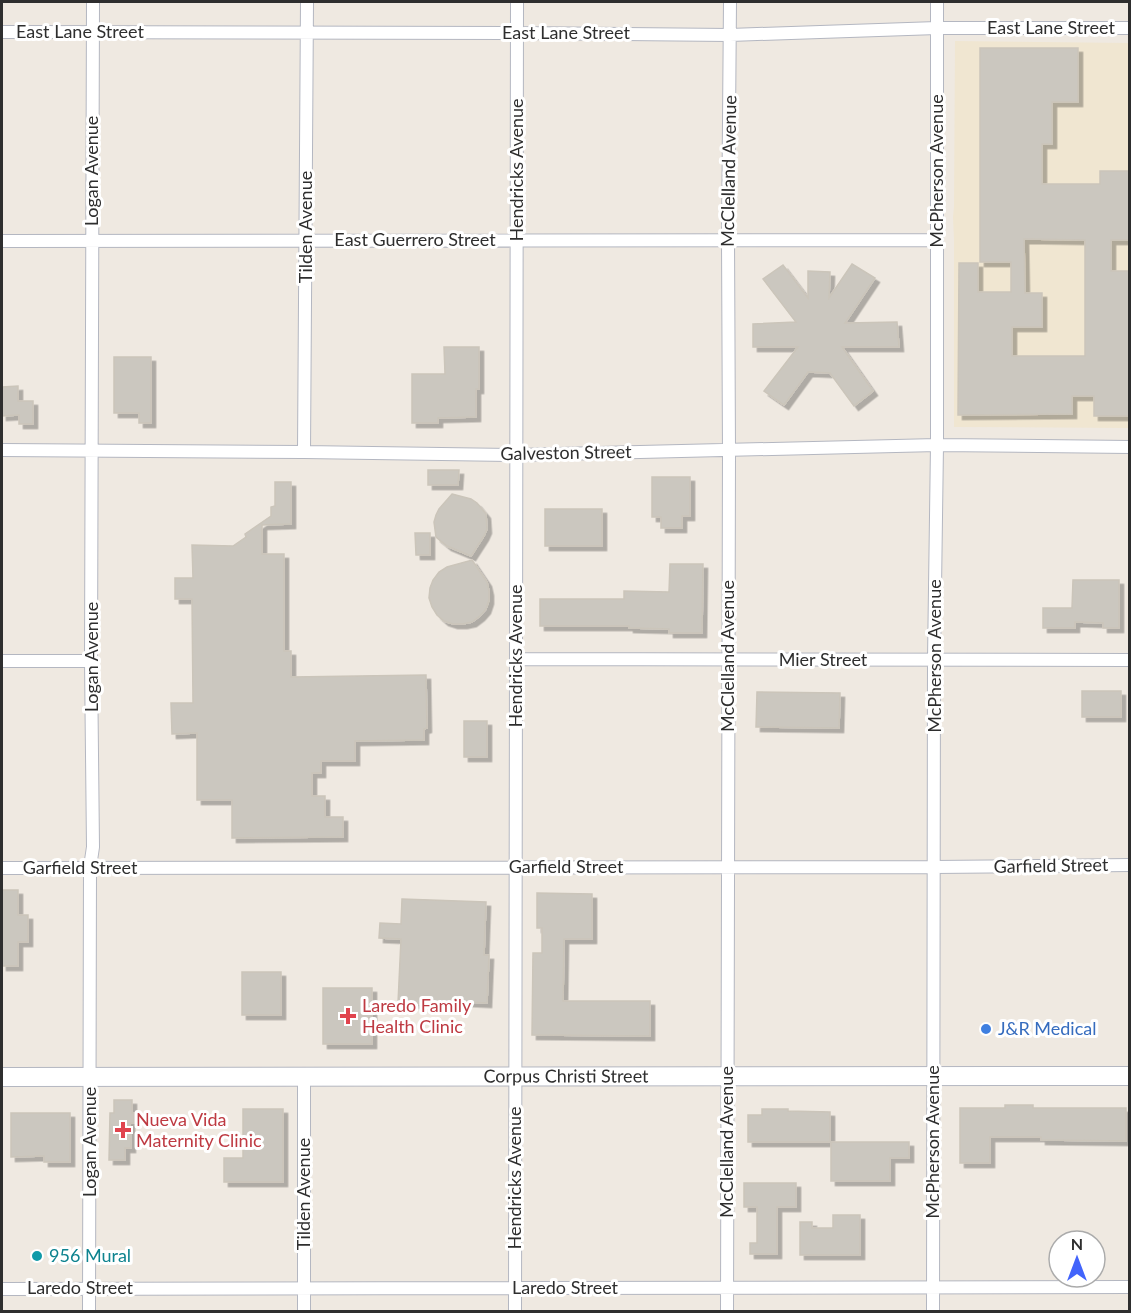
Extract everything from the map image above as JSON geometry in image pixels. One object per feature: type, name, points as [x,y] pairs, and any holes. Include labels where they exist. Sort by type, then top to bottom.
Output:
[{"type":"main road","name":"Corpus Christi Street","points":[[2,1077],[1130,1076]]},
{"type":"street","name":"Logan Avenue","points":[[89,1311],[90,867],[93,847],[91,661],[93,2]]},
{"type":"street","name":"Tilden Avenue","points":[[304,452],[307,2]]},
{"type":"street","name":"Hendricks Avenue","points":[[515,1311],[517,2]]},
{"type":"street","name":"McClelland Avenue","points":[[727,1311],[730,2]]},
{"type":"street","name":"McPherson Avenue","points":[[933,1311],[937,2]]},
{"type":"street","name":"East Lane Street","points":[[2,32],[730,35],[937,28],[1130,28]]},
{"type":"street","name":"East Guerrero Street","points":[[2,241],[936,240]]},
{"type":"street","name":"Galveston Street","points":[[2,450],[516,455],[937,445],[1130,447]]},
{"type":"street","name":"Mier Street","points":[[516,659],[1130,660]]},
{"type":"street","points":[[2,661],[91,661]]},
{"type":"street","name":"Garfield Street","points":[[2,868],[1130,865]]},
{"type":"street","name":"Tilden Avenue","points":[[304,1077],[304,1311]]},
{"type":"street","name":"Laredo Street","points":[[2,1289],[1130,1287]]},
{"type":"shaded area","points":[[955,41],[1129,43],[1129,428],[954,427]]},
{"type":"building","points":[[980,48],[1078,48],[1078,102],[1052,102],[1052,144],[1042,144],[1042,184],[1100,184],[1100,171],[1130,171],[1130,240],[1111,240],[1111,271],[1130,271],[1130,416],[1094,416],[1094,396],[1072,396],[1072,414],[958,415],[959,263],[978,263],[978,292],[1011,292],[1011,262],[980,262]],"holes":[[[1024,239],[1085,240],[1085,356],[1012,356],[1012,327],[1042,327],[1042,293],[1025,293]]]},
{"type":"building","points":[[852,264],[875,278],[845,323],[897,322],[899,347],[842,347],[873,391],[854,406],[830,373],[808,372],[784,405],[764,391],[798,347],[753,347],[753,324],[796,322],[763,279],[783,265],[808,298],[808,271],[830,272],[829,298]]},
{"type":"building","points":[[444,347],[479,347],[476,417],[438,418],[438,423],[412,423],[412,374],[445,374]]},
{"type":"building","points":[[114,357],[151,357],[151,423],[139,423],[139,413],[114,413]]},
{"type":"building","points":[[18,386],[18,401],[33,401],[33,424],[19,424],[19,415],[2,416],[2,387]]},
{"type":"building","points":[[428,470],[459,470],[458,485],[428,485]]},
{"type":"building","points":[[652,477],[690,477],[690,516],[682,516],[682,528],[661,528],[661,517],[652,517]]},
{"type":"building","points":[[275,482],[291,482],[291,524],[262,525],[262,554],[284,554],[284,651],[291,651],[291,677],[426,675],[427,728],[424,729],[424,740],[355,741],[355,761],[321,761],[321,773],[312,773],[312,796],[325,796],[325,817],[343,817],[343,837],[232,838],[232,800],[197,800],[197,733],[172,734],[171,703],[193,703],[192,599],[175,599],[175,578],[193,578],[192,545],[233,546],[246,537],[245,534],[271,516],[271,507],[275,506]]},
{"type":"building","points":[[452,494],[471,499],[486,514],[487,529],[471,556],[447,546],[436,537],[434,522],[436,515]]},
{"type":"building","points":[[545,509],[602,509],[602,546],[545,546]]},
{"type":"building","points":[[415,533],[430,533],[430,555],[416,555]]},
{"type":"building","points":[[472,560],[487,582],[489,600],[486,609],[472,622],[453,624],[444,621],[437,615],[429,598],[433,580],[447,567]]},
{"type":"building","points":[[670,564],[703,564],[702,633],[669,633],[669,629],[629,628],[629,626],[540,626],[540,599],[624,599],[624,591],[669,592]]},
{"type":"building","points":[[1073,580],[1119,580],[1119,628],[1103,628],[1103,623],[1075,622],[1075,628],[1043,628],[1043,608],[1072,608]]},
{"type":"building","points":[[1082,691],[1121,691],[1121,717],[1082,717]]},
{"type":"building","points":[[757,692],[840,693],[839,728],[756,727]]},
{"type":"building","points":[[464,721],[487,721],[487,757],[464,757]]},
{"type":"building","points":[[2,890],[18,890],[18,915],[28,915],[28,942],[18,942],[18,966],[2,966]]},
{"type":"building","points":[[537,893],[592,894],[592,939],[564,939],[563,1001],[650,1001],[650,1036],[532,1035],[533,953],[542,953],[542,928],[537,928]]},
{"type":"building","points":[[402,899],[486,902],[484,955],[489,955],[487,1003],[446,1001],[446,1005],[398,1003],[401,939],[379,938],[380,923],[401,924]]},
{"type":"building","points":[[242,972],[281,972],[281,1015],[242,1015]]},
{"type":"building","name":"Laredo Family Health Clinic","points":[[323,988],[372,988],[372,1044],[323,1044]]},
{"type":"building","name":"Nueva Vida Maternity Clinic","points":[[114,1100],[132,1100],[134,1123],[130,1123],[131,1148],[125,1148],[125,1160],[109,1160],[110,1113],[114,1113]]},
{"type":"building","points":[[1005,1105],[1033,1105],[1033,1108],[1126,1108],[1126,1141],[990,1137],[990,1163],[960,1163],[960,1108],[1005,1108]]},
{"type":"building","points":[[243,1109],[283,1109],[283,1182],[224,1182],[224,1158],[243,1158]]},
{"type":"building","points":[[762,1109],[830,1112],[830,1142],[748,1142],[748,1115],[762,1115]]},
{"type":"building","points":[[11,1113],[70,1113],[70,1162],[44,1162],[44,1156],[11,1157]]},
{"type":"building","points":[[831,1142],[909,1142],[909,1158],[890,1158],[890,1181],[831,1181]]},
{"type":"building","points":[[744,1183],[796,1183],[796,1207],[777,1207],[777,1254],[750,1254],[750,1243],[757,1243],[757,1207],[744,1207]]},
{"type":"building","points":[[833,1215],[860,1215],[860,1255],[800,1255],[800,1222],[812,1222],[812,1228],[833,1228]]},
{"type":"place","name":"Laredo Family Health Clinic","points":[[348,1016]]},
{"type":"place","name":"J&R Medical","points":[[986,1029]]},
{"type":"place","name":"Nueva Vida Maternity Clinic","points":[[123,1130]]},
{"type":"place","name":"956 Mural","points":[[37,1256]]}]
